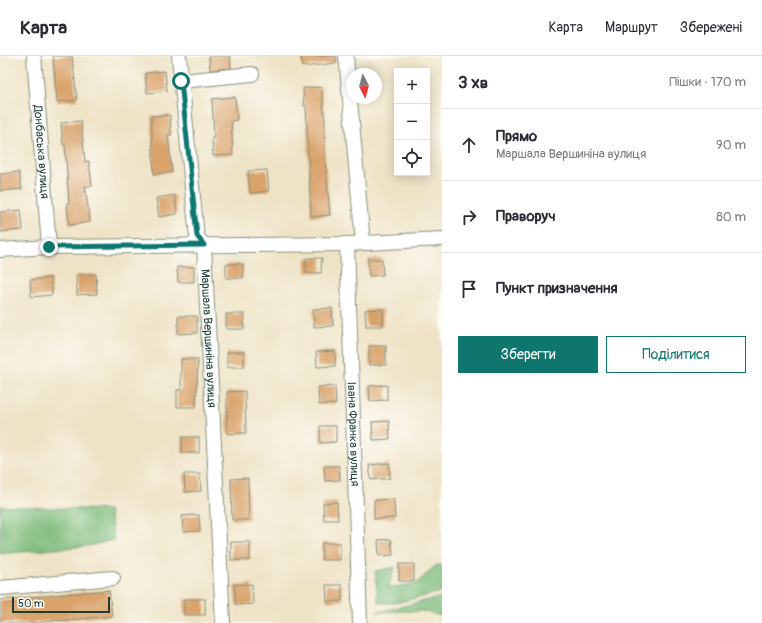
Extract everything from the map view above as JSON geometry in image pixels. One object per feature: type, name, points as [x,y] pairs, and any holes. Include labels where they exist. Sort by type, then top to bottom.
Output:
[{"type":"street","name":"Донбаська вулиця","points":[[34,56],[49,247]]},
{"type":"street","name":"Маршала Вершиніна вулиця","points":[[179,56],[197,236],[204,245],[223,623]]},
{"type":"street","points":[[346,56],[363,244]]},
{"type":"street","points":[[181,81],[252,74]]},
{"type":"street","points":[[0,250],[49,247],[363,244],[442,239]]},
{"type":"street","name":"Івана Франка вулиця","points":[[347,244],[360,623]]},
{"type":"street","points":[[0,588],[114,578]]},
{"type":"green space","points":[[0,506],[109,510],[114,540],[88,546],[0,554]]},
{"type":"green space","points":[[436,565],[442,565],[442,592],[395,603],[378,603],[375,571],[395,567],[388,588],[417,583]]},
{"type":"green space","points":[[442,597],[442,616],[421,611],[377,612]]},
{"type":"building","points":[[53,56],[72,56],[77,100],[57,102]]},
{"type":"building","points":[[209,56],[230,56],[231,68],[210,70]]},
{"type":"building","points":[[301,56],[336,56],[336,63],[302,67]]},
{"type":"building","points":[[165,71],[167,91],[147,93],[145,73]]},
{"type":"building","points":[[321,87],[325,120],[325,159],[330,215],[311,217],[306,106],[304,106],[303,88]]},
{"type":"building","points":[[235,97],[237,120],[231,121],[233,155],[213,156],[212,138],[214,138],[212,99]]},
{"type":"building","points":[[170,115],[171,135],[168,135],[172,172],[154,174],[151,116]]},
{"type":"building","points":[[81,121],[85,162],[89,161],[92,186],[85,186],[90,222],[69,225],[65,145],[63,145],[61,123]]},
{"type":"building","points":[[267,170],[269,191],[250,193],[248,171]]},
{"type":"building","points":[[19,172],[22,189],[0,191],[0,174]]},
{"type":"building","points":[[175,195],[177,214],[159,217],[156,198]]},
{"type":"building","points":[[21,210],[23,230],[0,232],[0,212]]},
{"type":"building","points":[[306,258],[322,258],[321,273],[306,273]]},
{"type":"building","points":[[368,259],[382,259],[383,275],[369,276]]},
{"type":"building","points":[[226,264],[243,264],[243,278],[226,278]]},
{"type":"building","points":[[177,267],[194,267],[194,282],[178,282]]},
{"type":"building","points":[[96,274],[97,294],[77,295],[76,275]]},
{"type":"building","points":[[51,278],[52,295],[31,297],[30,280]]},
{"type":"building","points":[[332,308],[333,326],[314,327],[313,309]]},
{"type":"building","points":[[383,309],[383,326],[366,326],[365,310]]},
{"type":"building","points":[[226,314],[244,314],[244,329],[226,329]]},
{"type":"building","points":[[178,316],[197,316],[197,333],[178,334]]},
{"type":"building","points":[[369,346],[386,346],[386,365],[369,365]]},
{"type":"building","points":[[335,351],[335,366],[317,367],[316,352]]},
{"type":"building","points":[[227,352],[244,352],[244,367],[227,367]]},
{"type":"building","points":[[181,359],[198,359],[196,407],[177,407],[177,390],[181,390]]},
{"type":"building","points":[[387,385],[387,400],[370,401],[369,386]]},
{"type":"building","points":[[335,386],[336,404],[319,405],[318,387]]},
{"type":"building","points":[[245,391],[246,433],[227,434],[227,392]]},
{"type":"building","points":[[389,421],[390,439],[373,440],[372,422]]},
{"type":"building","points":[[320,426],[336,426],[336,442],[320,443]]},
{"type":"building","points":[[182,437],[199,437],[199,453],[182,453]]},
{"type":"building","points":[[389,463],[390,478],[371,480],[369,465]]},
{"type":"building","points":[[324,466],[339,466],[340,480],[325,481]]},
{"type":"building","points":[[184,474],[200,474],[201,491],[185,492]]},
{"type":"building","points":[[248,478],[249,520],[232,520],[231,479]]},
{"type":"building","points":[[394,499],[395,518],[374,519],[374,500]]},
{"type":"building","points":[[337,502],[338,520],[324,520],[323,503]]},
{"type":"building","points":[[199,515],[200,531],[183,532],[182,516]]},
{"type":"building","points":[[391,539],[393,555],[379,556],[378,540]]},
{"type":"building","points":[[231,542],[250,542],[250,560],[231,560]]},
{"type":"building","points":[[322,543],[340,543],[340,560],[322,560]]},
{"type":"building","points":[[399,564],[414,564],[414,581],[399,581]]},
{"type":"building","points":[[252,584],[253,604],[236,605],[234,585]]},
{"type":"building","points":[[326,585],[342,585],[342,601],[327,602]]},
{"type":"building","points":[[109,590],[112,616],[31,623],[0,623],[0,600]]},
{"type":"building","points":[[184,599],[205,599],[205,615],[184,615]]},
{"type":"route","points":[[49,247],[204,245],[197,236],[181,81]]}]
